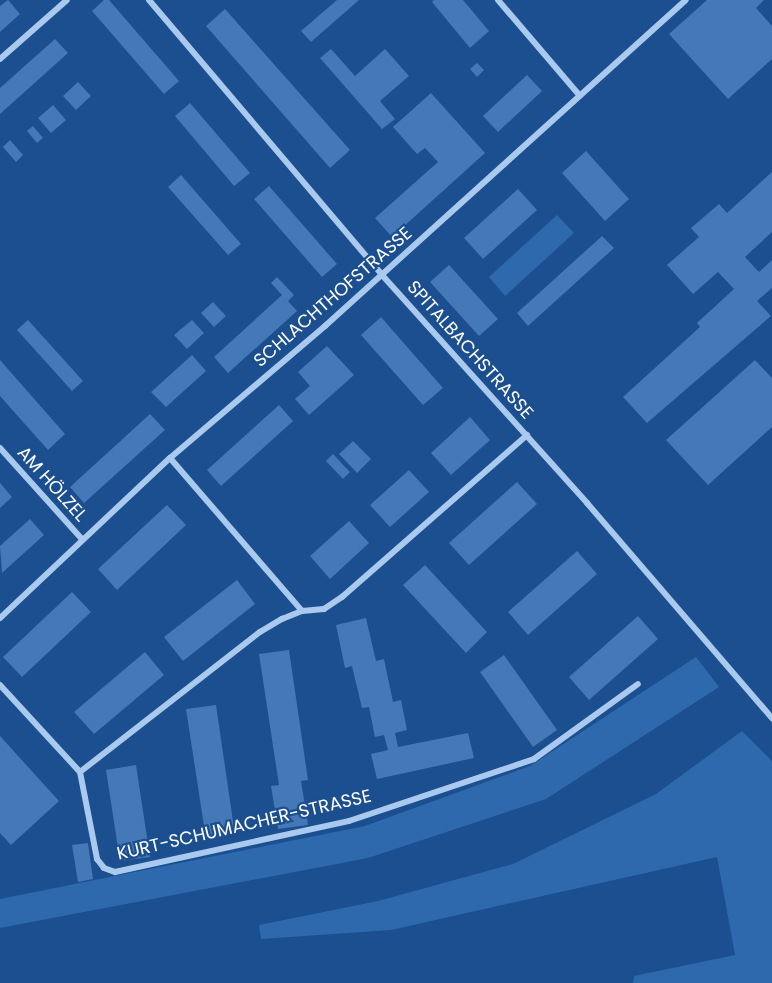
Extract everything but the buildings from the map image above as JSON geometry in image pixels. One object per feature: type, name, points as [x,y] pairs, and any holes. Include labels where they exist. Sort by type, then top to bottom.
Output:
[{"type":"street","points":[[0,59],[67,0]]},
{"type":"street","name":"SPITALBACHSTRASSE","points":[[149,0],[382,275],[527,435],[772,718]]},
{"type":"street","points":[[498,0],[580,96]]},
{"type":"street","name":"SCHLACHTHOFSTRASSE","points":[[0,618],[170,458],[382,275],[686,0]]},
{"type":"street","points":[[0,685],[80,772],[260,632],[302,611],[324,609],[342,597],[527,435]]},
{"type":"street","name":"AM HÖLZEL","points":[[0,448],[82,539]]},
{"type":"street","points":[[170,458],[302,611]]},
{"type":"street","name":"KURT-SCHUMACHER-STRASSE","points":[[80,772],[97,859],[104,868],[115,872],[349,821],[534,759],[638,684]]},
{"type":"shaded area","points":[[557,215],[574,233],[505,296],[489,277]]},
{"type":"shaded area","points":[[696,657],[719,687],[546,799],[368,858],[0,928],[0,899],[365,826],[530,766]]},
{"type":"shaded area","points":[[742,731],[772,761],[772,983],[633,983],[634,976],[735,955],[717,857],[391,930],[261,939],[259,925],[378,901],[513,864],[656,794]]}]
